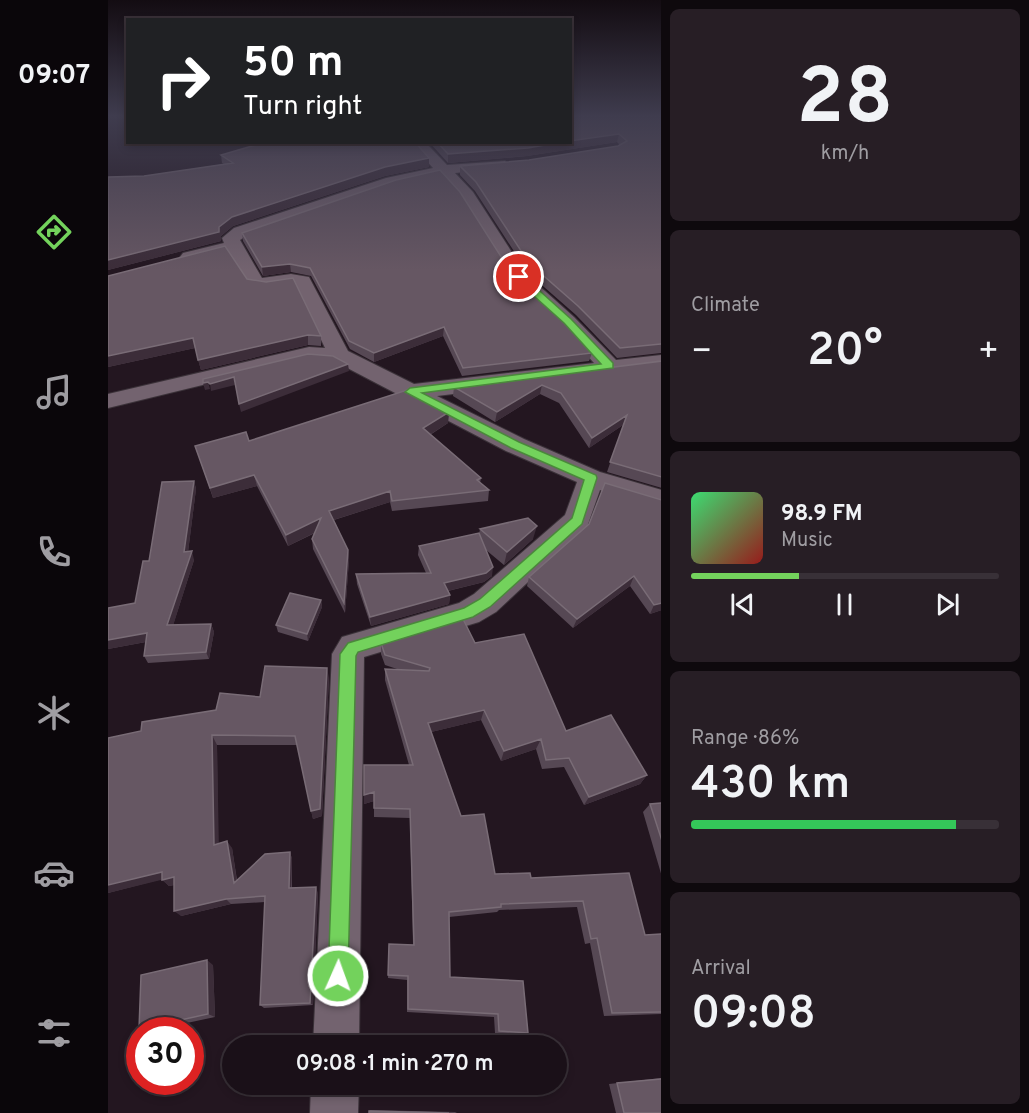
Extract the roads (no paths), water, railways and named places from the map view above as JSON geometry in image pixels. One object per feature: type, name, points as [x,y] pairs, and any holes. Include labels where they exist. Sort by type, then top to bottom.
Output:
[{"type":"street","points":[[441,167],[483,218],[519,277],[567,321],[609,366]]},
{"type":"street","points":[[339,355],[302,281],[295,279],[262,284],[256,282],[233,246],[231,238],[240,232],[391,181],[444,170],[476,167]]},
{"type":"street","points":[[176,260],[233,246]]},
{"type":"street","points":[[108,400],[309,353],[339,355],[515,445],[591,478],[661,500]]},
{"type":"street","points":[[410,392],[661,361]]},
{"type":"street","points":[[336,1035],[348,654],[353,647],[468,613],[485,603],[577,520],[591,478]]},
{"type":"street","points":[[334,1113],[335,1095]]}]
